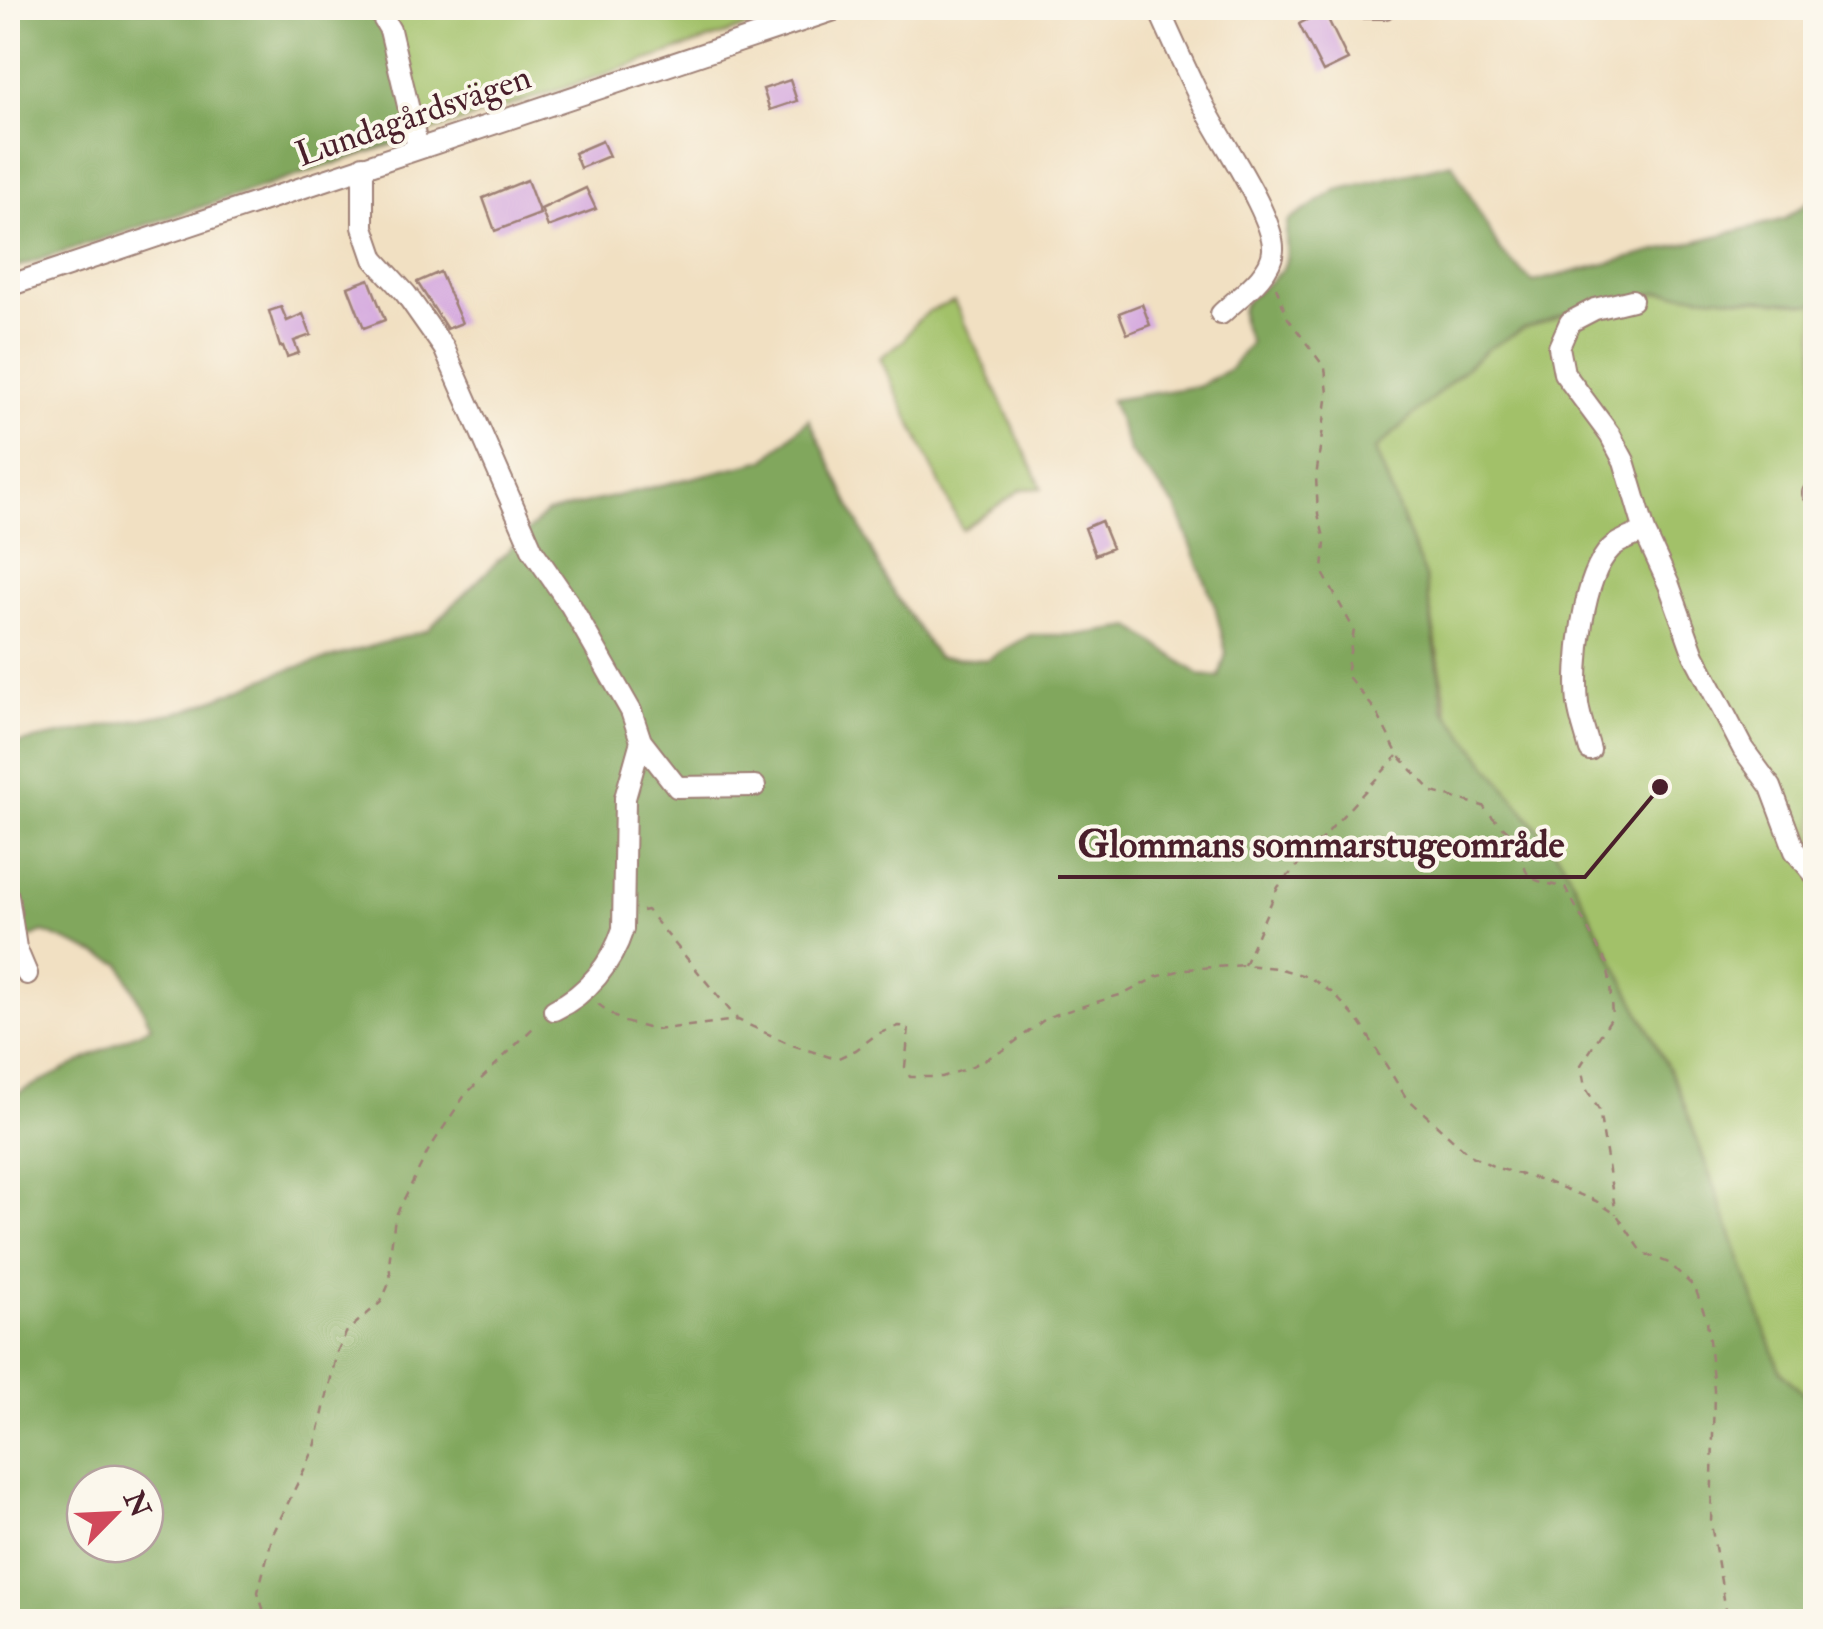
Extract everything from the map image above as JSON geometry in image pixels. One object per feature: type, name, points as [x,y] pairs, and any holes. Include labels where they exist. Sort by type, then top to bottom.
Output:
[{"type":"street","points":[[377,8],[390,30],[418,148]]},
{"type":"street","name":"Lundagårdsvägen","points":[[8,286],[840,8]]},
{"type":"street","points":[[1158,8],[1206,111],[1267,220],[1274,254],[1221,314]]},
{"type":"street","points":[[1348,8],[1385,8]]},
{"type":"street","points":[[363,166],[364,227],[374,259],[398,284],[444,348],[533,551],[571,606],[631,712],[641,741],[678,788],[755,786]]},
{"type":"street","points":[[1632,300],[1595,309],[1570,322],[1560,347],[1564,374],[1624,461],[1645,531],[1670,585],[1694,655],[1743,749],[1772,786],[1795,851],[1816,876]]},
{"type":"street","points":[[1590,750],[1578,705],[1578,652],[1588,596],[1612,547],[1645,531]]},
{"type":"street","points":[[554,1010],[584,992],[617,947],[625,914],[626,798],[641,741]]},
{"type":"street","points":[[8,896],[16,948],[27,974]]},
{"type":"path","points":[[1269,264],[1287,318],[1325,368],[1328,393],[1316,477],[1318,514],[1325,541],[1322,572],[1354,630],[1346,674],[1376,711],[1398,755],[1433,792],[1483,806],[1493,822],[1516,838],[1526,873],[1538,883],[1565,888],[1607,964],[1612,1017],[1581,1064],[1585,1087],[1599,1110],[1617,1215],[1642,1253],[1670,1264],[1695,1288],[1707,1320],[1714,1390],[1712,1524],[1728,1622]]},
{"type":"path","points":[[1244,965],[1278,887],[1398,755]]},
{"type":"path","points":[[625,914],[647,910],[738,1020],[792,1045],[836,1058],[856,1050],[877,1034],[900,1026],[910,1027],[905,1067],[910,1077],[923,1080],[966,1069],[1004,1050],[1048,1017],[1126,992],[1156,977],[1186,969],[1244,965],[1277,968],[1309,977],[1334,994],[1361,1024],[1404,1096],[1470,1155],[1498,1168],[1574,1191],[1617,1215]]},
{"type":"path","points":[[584,992],[621,1021],[655,1030],[738,1020]]},
{"type":"path","points":[[274,1622],[264,1612],[258,1592],[273,1534],[314,1446],[347,1331],[381,1302],[391,1279],[395,1218],[428,1150],[464,1095],[504,1053],[554,1010]]},
{"type":"green space","points":[[8,8],[375,8],[422,135],[8,270]]},
{"type":"green space","points":[[375,8],[804,8],[422,135]]},
{"type":"green space","points":[[1452,163],[1501,252],[1533,282],[1785,219],[1815,196],[1816,301],[1811,304],[1661,292],[1572,312],[1523,329],[1486,350],[1375,450],[1425,577],[1444,709],[1562,860],[1678,1087],[1780,1371],[1815,1405],[1815,1621],[8,1621],[8,1098],[151,1026],[121,964],[44,932],[8,946],[8,745],[188,710],[281,672],[428,630],[546,513],[765,460],[809,419],[887,583],[937,657],[987,660],[1030,635],[1077,635],[1132,627],[1200,675],[1219,677],[1226,653],[1215,606],[1176,507],[1130,452],[1111,400],[1198,386],[1230,369],[1250,343],[1242,320],[1243,306],[1285,262],[1288,221],[1337,190]]},
{"type":"green space","points":[[1661,292],[1811,304],[1815,301],[1815,1405],[1780,1371],[1678,1087],[1562,860],[1448,714],[1425,577],[1375,450],[1456,374],[1504,338],[1570,312]]},
{"type":"green space","points":[[954,301],[1042,488],[1022,489],[962,530],[880,358],[904,340],[929,311]]},
{"type":"building","points":[[1324,11],[1348,60],[1323,72],[1299,24]]},
{"type":"building","points":[[790,80],[797,101],[770,110],[763,89]]},
{"type":"building","points":[[602,141],[609,156],[580,168],[574,153]]},
{"type":"building","points":[[527,180],[540,214],[495,231],[483,198]]},
{"type":"building","points":[[586,188],[596,209],[548,227],[541,209]]},
{"type":"building","points":[[440,272],[462,323],[447,329],[417,282]]},
{"type":"building","points":[[369,279],[385,320],[364,328],[348,287]]},
{"type":"building","points":[[1142,304],[1150,325],[1127,334],[1119,313]]},
{"type":"building","points":[[281,307],[287,321],[303,314],[311,335],[294,341],[299,353],[287,357],[269,311]]},
{"type":"building","points":[[1101,521],[1112,548],[1095,555],[1085,528]]},
{"type":"place","name":"Glommans sommarstugeområde","points":[[1660,787]]}]
